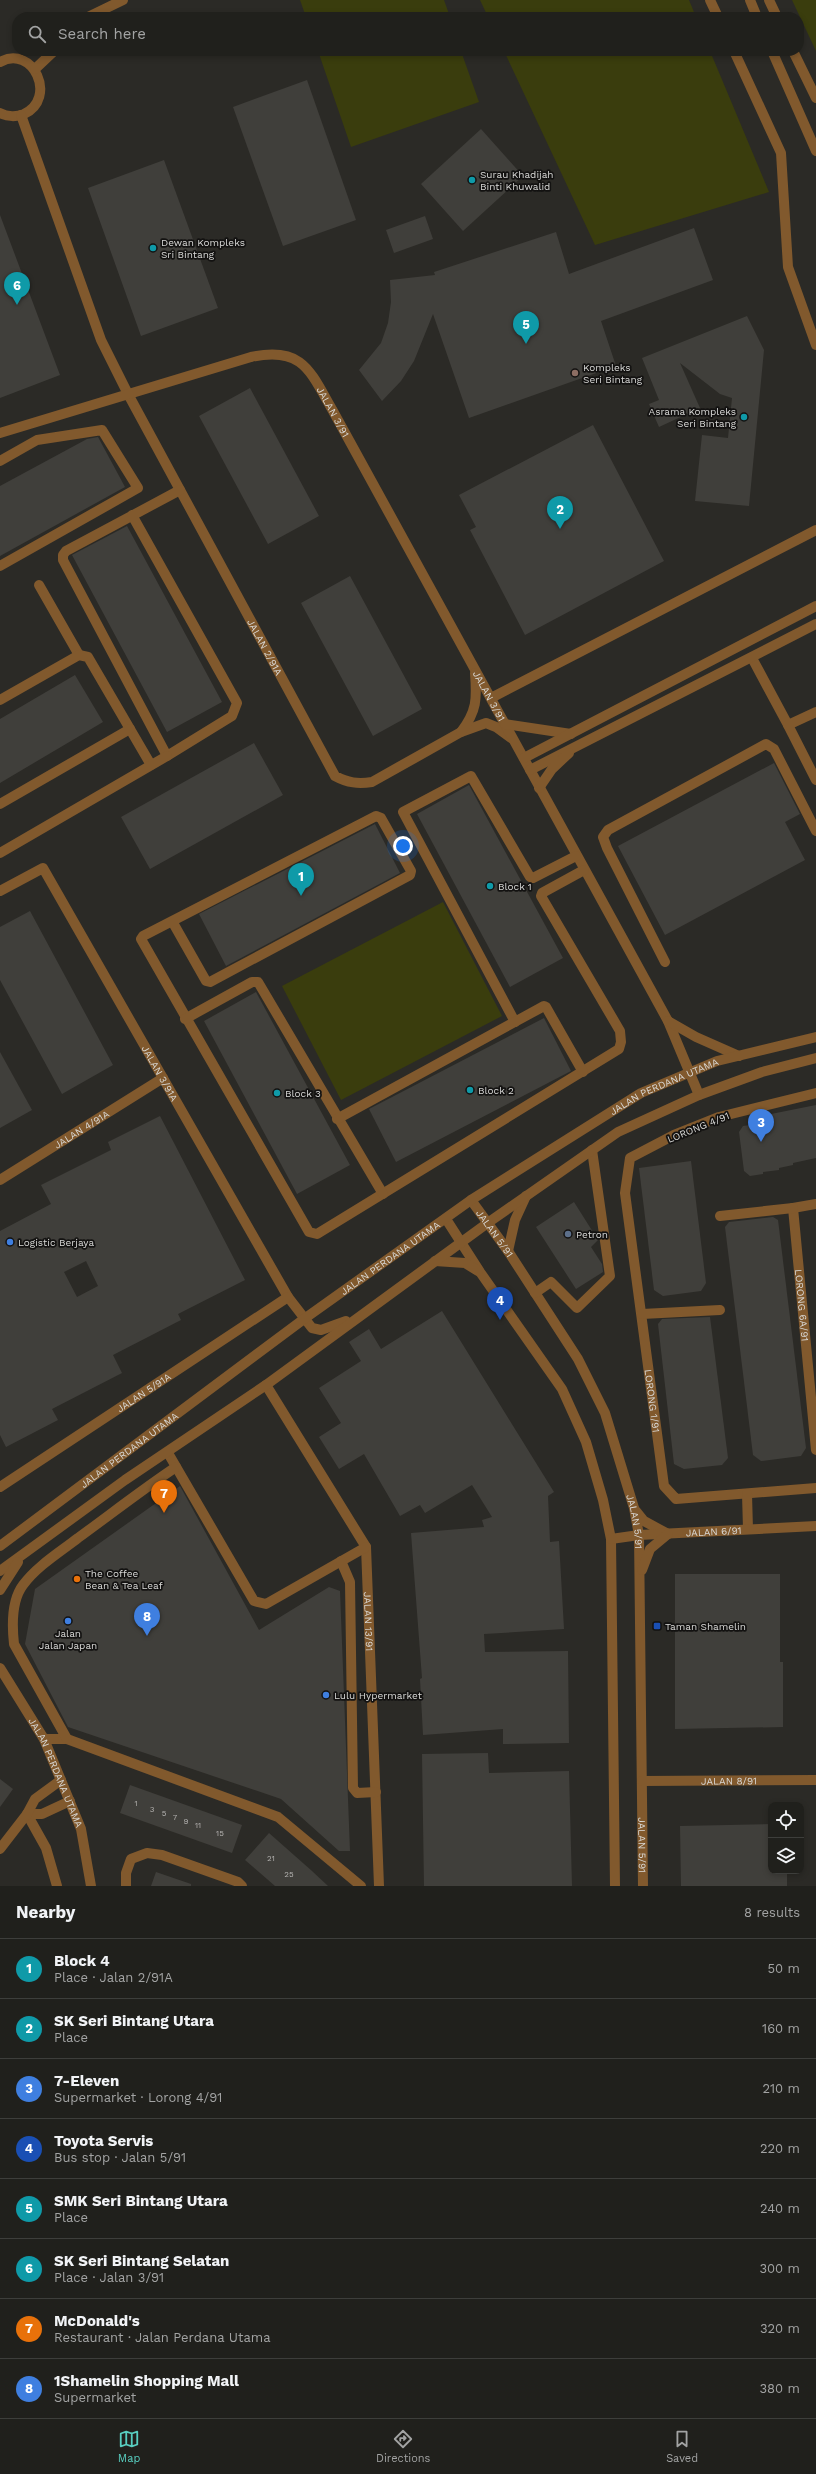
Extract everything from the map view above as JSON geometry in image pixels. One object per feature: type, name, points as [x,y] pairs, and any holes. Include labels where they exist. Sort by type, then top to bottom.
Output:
[{"type":"street","points":[[98,12],[123,0]]},
{"type":"street","points":[[710,0],[716,12]]},
{"type":"street","points":[[750,0],[755,12]]},
{"type":"street","points":[[769,0],[775,12]]},
{"type":"street","points":[[35,70],[49,56]]},
{"type":"street","points":[[736,56],[780,153],[788,267],[816,345]]},
{"type":"street","points":[[774,56],[816,151]]},
{"type":"street","points":[[795,56],[816,98]]},
{"type":"street","points":[[0,62],[12,59],[20,60],[35,70],[40,78],[40,96],[36,105],[21,115],[12,117],[0,113]]},
{"type":"street","name":"JALAN 2/91A","points":[[21,115],[101,340],[128,394],[335,776],[345,782],[360,784],[372,782],[461,732],[486,723],[496,727],[514,741]]},
{"type":"street","name":"JALAN 3/91","points":[[0,433],[270,353],[286,354],[302,363],[313,377],[333,411],[524,758],[576,856],[668,1020],[699,1095]]},
{"type":"street","points":[[0,461],[37,440],[102,430],[138,488],[0,566]]},
{"type":"street","points":[[167,756],[63,560],[63,555],[66,551],[180,490]]},
{"type":"street","points":[[0,853],[167,756],[232,716],[237,703],[132,516]]},
{"type":"street","points":[[491,698],[816,530]]},
{"type":"street","points":[[40,585],[79,655]]},
{"type":"street","points":[[524,758],[816,606]]},
{"type":"street","points":[[530,770],[816,624]]},
{"type":"street","points":[[0,700],[79,655],[88,657],[151,765]]},
{"type":"street","points":[[752,658],[816,780]]},
{"type":"street","name":"JALAN 2/91A","points":[[461,732],[471,719],[476,705],[474,669]]},
{"type":"street","points":[[788,725],[816,712]]},
{"type":"street","points":[[505,724],[571,734]]},
{"type":"street","points":[[0,804],[130,728]]},
{"type":"street","points":[[665,962],[607,848],[603,838],[608,830],[766,744],[774,750],[816,831]]},
{"type":"street","points":[[539,788],[552,769],[577,745]]},
{"type":"street","points":[[515,1022],[403,812],[471,776],[530,877],[533,878],[576,856]]},
{"type":"street","points":[[172,921],[206,981],[210,982],[410,875],[411,871],[381,818],[376,816],[172,921],[143,936],[141,942],[309,1232],[317,1234],[619,1050],[622,1042],[620,1032],[540,894],[584,870]]},
{"type":"street","name":"JALAN 3/91A","points":[[0,891],[43,868],[288,1297],[312,1328],[320,1330],[357,1318]]},
{"type":"street","points":[[185,1019],[252,982],[258,982],[337,1119],[383,1194]]},
{"type":"street","points":[[337,1119],[544,1006],[546,1007],[582,1072]]},
{"type":"street","points":[[668,1020],[696,1037],[739,1056]]},
{"type":"street","name":"JALAN PERDANA UTAMA","points":[[0,1546],[304,1319],[471,1200],[641,1093],[717,1061],[816,1037]]},
{"type":"street","name":"JALAN PERDANA UTAMA","points":[[461,1242],[618,1132],[699,1095],[762,1072],[816,1058]]},
{"type":"street","name":"JALAN 4/91A","points":[[0,1180],[163,1078]]},
{"type":"street","name":"LORONG 4/91","points":[[630,1158],[674,1135],[719,1116],[816,1093]]},
{"type":"street","points":[[535,1293],[551,1282],[577,1308],[610,1276],[592,1150]]},
{"type":"street","name":"LORONG 1/91","points":[[630,1158],[624,1193],[642,1314],[664,1486],[676,1499],[816,1488]]},
{"type":"street","points":[[508,1251],[515,1220],[527,1195]]},
{"type":"street","name":"JALAN 5/91","points":[[471,1200],[508,1251],[578,1359],[605,1413],[634,1508],[639,1535],[640,1574],[643,1886]]},
{"type":"street","points":[[720,1216],[816,1204]]},
{"type":"street","name":"LORONG 6A/91","points":[[793,1208],[816,1450]]},
{"type":"street","points":[[446,1219],[480,1272],[562,1389],[586,1442],[603,1500],[611,1539],[615,1886]]},
{"type":"street","points":[[0,1571],[125,1480],[168,1453],[266,1385],[461,1242]]},
{"type":"street","points":[[435,1261],[466,1263],[480,1272]]},
{"type":"street","name":"JALAN 5/91A","points":[[0,1487],[288,1297]]},
{"type":"street","points":[[642,1314],[720,1310]]},
{"type":"street","name":"JALAN 13/91","points":[[266,1385],[366,1547],[379,1886]]},
{"type":"street","points":[[168,1453],[254,1601],[266,1604],[366,1547]]},
{"type":"street","points":[[67,1740],[14,1644],[13,1633],[15,1600],[22,1586],[39,1569],[144,1488],[176,1467]]},
{"type":"street","points":[[747,1494],[748,1530]]},
{"type":"street","points":[[634,1508],[644,1521],[668,1534],[650,1549],[640,1574]]},
{"type":"street","name":"JALAN 6/91","points":[[611,1539],[639,1535],[816,1526]]},
{"type":"street","points":[[0,1590],[24,1554]]},
{"type":"street","points":[[341,1561],[350,1582],[353,1788],[357,1793],[376,1792]]},
{"type":"street","name":"JALAN PERDANA UTAMA","points":[[0,1668],[44,1739],[81,1829],[91,1886]]},
{"type":"street","points":[[44,1739],[67,1740],[278,1816],[361,1886]]},
{"type":"street","points":[[0,1849],[27,1814],[35,1799],[60,1780]]},
{"type":"street","name":"JALAN 8/91","points":[[642,1781],[816,1780]]},
{"type":"street","points":[[27,1814],[42,1814],[70,1802]]},
{"type":"street","points":[[27,1814],[46,1848],[57,1886]]},
{"type":"street","points":[[126,1886],[126,1873],[131,1859],[147,1853],[162,1855],[238,1882],[242,1886]]},
{"type":"green space","points":[[300,0],[444,0],[448,12],[304,12]]},
{"type":"green space","points":[[480,0],[689,0],[694,12],[486,12]]},
{"type":"green space","points":[[792,0],[816,0],[816,51],[804,26],[804,12],[798,12]]},
{"type":"green space","points":[[320,56],[463,56],[479,102],[351,147]]},
{"type":"green space","points":[[506,56],[712,56],[769,192],[595,245]]},
{"type":"green space","points":[[443,902],[502,1016],[341,1100],[282,986]]},
{"type":"building","points":[[307,80],[356,220],[283,246],[233,107]]},
{"type":"building","name":"Surau Khadijah Binti Khuwalid","points":[[481,129],[523,176],[463,231],[421,184]]},
{"type":"building","name":"Dewan Kompleks Sri Bintang","points":[[164,160],[218,308],[141,336],[88,188]]},
{"type":"building","points":[[0,215],[60,375],[0,398]]},
{"type":"building","points":[[425,216],[433,239],[394,253],[386,230]]},
{"type":"building","points":[[694,228],[713,280],[601,321],[616,366],[469,418],[433,314],[414,361],[401,381],[382,401],[359,370],[381,343],[388,323],[391,302],[390,280],[435,275],[434,272],[556,232],[569,274]]},
{"type":"building","name":"Asrama Kompleks Seri Bintang","points":[[747,316],[764,350],[749,506],[695,501],[702,435],[728,438],[732,398],[720,394],[680,363],[700,408],[659,427],[649,404],[659,400],[642,358]]},
{"type":"building","points":[[250,388],[319,516],[268,544],[199,416]]},
{"type":"building","points":[[593,425],[664,561],[525,635],[470,530],[476,527],[459,495]]},
{"type":"building","points":[[98,437],[125,487],[0,556],[0,486],[87,439]]},
{"type":"building","points":[[127,526],[222,702],[167,732],[72,555]]},
{"type":"building","points":[[350,576],[422,709],[373,736],[301,603]]},
{"type":"building","points":[[75,675],[103,722],[0,783],[0,719]]},
{"type":"building","points":[[254,743],[283,795],[150,869],[121,817]]},
{"type":"building","points":[[774,763],[800,814],[785,822],[805,860],[665,935],[618,846]]},
{"type":"building","name":"Block 1","points":[[469,785],[563,958],[510,987],[417,814]]},
{"type":"building","points":[[375,824],[400,873],[226,966],[199,914]]},
{"type":"building","points":[[30,911],[113,1065],[62,1094],[0,980],[0,927]]},
{"type":"building","name":"Block 3","points":[[256,992],[350,1165],[297,1194],[204,1021]]},
{"type":"building","name":"Block 2","points":[[544,1018],[571,1071],[396,1162],[369,1109]]},
{"type":"building","points":[[0,1052],[32,1110],[0,1128]]},
{"type":"building","points":[[816,1105],[816,1158],[793,1163],[793,1165],[779,1168],[779,1170],[763,1172],[763,1174],[750,1176],[744,1171],[739,1132],[743,1126],[756,1124],[756,1119],[772,1117],[771,1114]]},
{"type":"building","points":[[160,1116],[245,1280],[178,1314],[181,1320],[113,1355],[122,1373],[52,1409],[58,1420],[6,1447],[0,1435],[0,1231],[51,1204],[41,1185],[111,1150],[108,1142]],"holes":[[[86,1261],[98,1286],[77,1297],[64,1272]]]},
{"type":"building","points":[[691,1161],[706,1283],[701,1291],[663,1296],[654,1290],[639,1168]]},
{"type":"building","name":"Petron","points":[[574,1202],[598,1240],[591,1247],[602,1264],[603,1272],[576,1289],[536,1227]]},
{"type":"building","points":[[773,1217],[778,1220],[806,1448],[801,1456],[761,1461],[753,1455],[725,1227],[729,1222]]},
{"type":"building","points":[[442,1311],[554,1492],[548,1496],[550,1542],[559,1541],[564,1629],[484,1634],[485,1652],[568,1651],[569,1743],[503,1744],[503,1729],[423,1735],[420,1679],[422,1678],[411,1533],[484,1527],[482,1520],[492,1517],[472,1485],[425,1513],[420,1505],[400,1516],[364,1454],[339,1469],[319,1437],[341,1423],[319,1388],[361,1361],[349,1342],[369,1329],[381,1349]]},
{"type":"building","points":[[710,1317],[728,1458],[722,1465],[684,1469],[674,1464],[658,1324],[662,1319]]},
{"type":"building","points":[[180,1486],[259,1630],[329,1587],[340,1591],[350,1851],[339,1851],[281,1799],[68,1727],[25,1644],[35,1589]]},
{"type":"building","points":[[675,1574],[780,1574],[780,1662],[783,1662],[783,1727],[675,1729]]},
{"type":"building","points":[[488,1753],[489,1773],[569,1771],[572,1886],[424,1886],[422,1754]]},
{"type":"building","points":[[0,1779],[13,1789],[0,1807]]},
{"type":"building","points":[[130,1785],[242,1825],[232,1853],[120,1813]]},
{"type":"building","points":[[768,1824],[768,1874],[787,1874],[787,1886],[681,1886],[680,1826]]},
{"type":"building","points":[[269,1833],[328,1886],[275,1886],[245,1860]]},
{"type":"building","points":[[156,1872],[191,1884],[191,1886],[151,1886]]},
{"type":"place","name":"Surau Khadijah Binti Khuwalid","points":[[472,180]]},
{"type":"place","name":"Dewan Kompleks Sri Bintang","points":[[153,248]]},
{"type":"place","name":"SK Seri Bintang Selatan","points":[[17,305]]},
{"type":"place","name":"SMK Seri Bintang Utara","points":[[526,344]]},
{"type":"place","name":"Kompleks Seri Bintang","points":[[575,373]]},
{"type":"place","name":"Asrama Kompleks Seri Bintang","points":[[744,417]]},
{"type":"place","name":"SK Seri Bintang Utara","points":[[560,529]]},
{"type":"place","name":"Block 1","points":[[490,886]]},
{"type":"place","name":"Block 4","points":[[301,896]]},
{"type":"place","name":"Block 2","points":[[470,1090]]},
{"type":"place","name":"Block 3","points":[[277,1093]]},
{"type":"place","name":"7-Eleven","points":[[761,1142]]},
{"type":"place","name":"Petron","points":[[568,1234]]},
{"type":"place","name":"Logistic Berjaya","points":[[10,1242]]},
{"type":"place","name":"Toyota Servis","points":[[500,1320]]},
{"type":"place","name":"McDonald's","points":[[164,1513]]},
{"type":"place","name":"The Coffee Bean & Tea Leaf","points":[[77,1579]]},
{"type":"place","name":"Jalan Jalan Japan","points":[[68,1621]]},
{"type":"place","name":"Taman Shamelin","points":[[657,1626]]},
{"type":"place","name":"1Shamelin Shopping Mall","points":[[147,1636]]},
{"type":"place","name":"Lulu Hypermarket","points":[[326,1695]]}]
